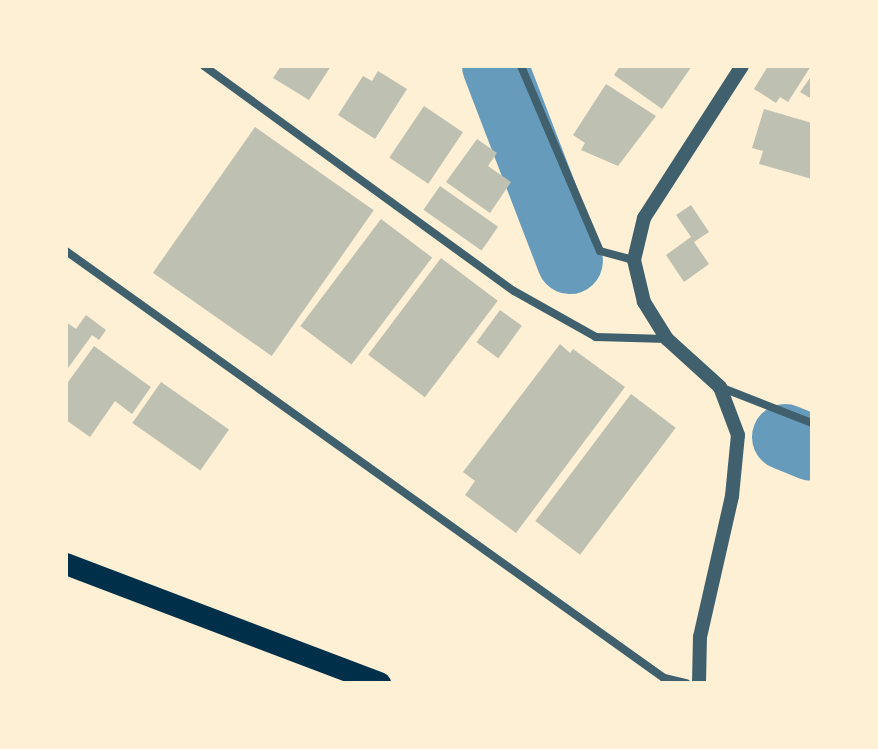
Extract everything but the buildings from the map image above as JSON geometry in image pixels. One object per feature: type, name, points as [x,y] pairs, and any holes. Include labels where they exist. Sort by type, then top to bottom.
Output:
[{"type":"highway","points":[[66,564],[380,683]]},
{"type":"street","points":[[204,66],[514,291],[596,337],[667,339]]},
{"type":"street","points":[[521,66],[600,251],[634,260]]},
{"type":"street","points":[[742,66],[644,218],[634,260],[644,302],[667,339],[720,387],[812,423]]},
{"type":"street","points":[[66,251],[664,678],[686,683]]},
{"type":"street","points":[[699,683],[700,637],[732,496],[738,435],[720,387]]},
{"type":"waterway","points":[[495,66],[570,261]]},
{"type":"waterway","points":[[785,437],[812,448]]}]
